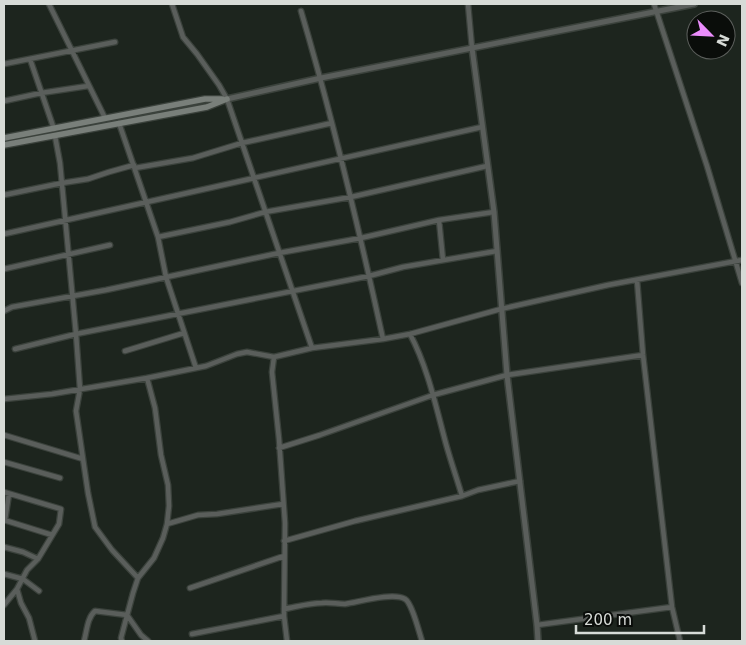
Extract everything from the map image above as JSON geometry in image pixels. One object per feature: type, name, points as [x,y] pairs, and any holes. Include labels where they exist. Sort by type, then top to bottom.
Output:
[{"type":"main road","points":[[4,138],[204,99],[226,99]]},
{"type":"main road","points":[[4,146],[206,107],[226,99]]},
{"type":"street","points":[[49,4],[105,118]]},
{"type":"street","points":[[172,4],[183,37],[219,85],[226,99],[312,348]]},
{"type":"street","points":[[468,4],[494,212],[507,375],[538,641]]},
{"type":"street","points":[[654,4],[739,260],[742,283]]},
{"type":"street","points":[[226,99],[321,78],[694,4]]},
{"type":"street","points":[[301,11],[321,78],[351,197],[383,339]]},
{"type":"street","points":[[4,64],[115,42]]},
{"type":"street","points":[[30,59],[54,129]]},
{"type":"street","points":[[4,101],[88,86]]},
{"type":"street","points":[[120,123],[158,237],[166,277],[196,368]]},
{"type":"street","points":[[4,195],[88,179],[134,167],[193,158],[242,143],[332,123]]},
{"type":"street","points":[[4,234],[482,127]]},
{"type":"street","points":[[55,136],[60,163],[76,334],[80,389],[76,411],[88,493],[95,527],[112,550],[138,578]]},
{"type":"street","points":[[158,237],[230,222],[265,212],[351,197],[487,166]]},
{"type":"street","points":[[4,311],[12,307],[361,238],[439,220],[494,212]]},
{"type":"street","points":[[439,220],[444,260]]},
{"type":"street","points":[[4,268],[110,245]]},
{"type":"street","points":[[15,349],[76,334],[497,251]]},
{"type":"street","points":[[4,399],[52,394],[147,378],[206,366],[247,352],[274,357],[312,348],[410,334],[501,309],[739,260]]},
{"type":"street","points":[[637,280],[643,355],[672,607],[680,641]]},
{"type":"street","points":[[125,350],[184,333]]},
{"type":"street","points":[[410,334],[417,348],[433,395],[446,446],[462,496]]},
{"type":"street","points":[[279,448],[433,395],[507,375],[643,355]]},
{"type":"street","points":[[274,357],[272,372],[283,504],[284,616],[287,641]]},
{"type":"street","points":[[122,641],[127,615],[138,578],[154,558],[164,538],[169,506],[168,485],[161,455],[155,408],[147,378]]},
{"type":"street","points":[[4,435],[83,459]]},
{"type":"street","points":[[4,462],[60,478]]},
{"type":"street","points":[[284,540],[520,481]]},
{"type":"street","points":[[4,492],[61,510],[58,524],[38,559],[27,570],[17,590],[4,605]]},
{"type":"street","points":[[9,494],[4,520],[52,535]]},
{"type":"street","points":[[167,524],[198,515],[283,504]]},
{"type":"street","points":[[4,547],[23,552],[38,559]]},
{"type":"street","points":[[190,588],[284,556]]},
{"type":"street","points":[[4,574],[23,580],[39,591]]},
{"type":"street","points":[[17,590],[29,618],[35,641]]},
{"type":"street","points":[[284,609],[321,602],[343,604],[396,596],[408,601],[422,641]]},
{"type":"street","points":[[537,625],[672,607]]},
{"type":"street","points":[[84,641],[89,620],[95,611],[127,615],[141,635],[148,641]]},
{"type":"street","points":[[192,634],[284,616]]}]
